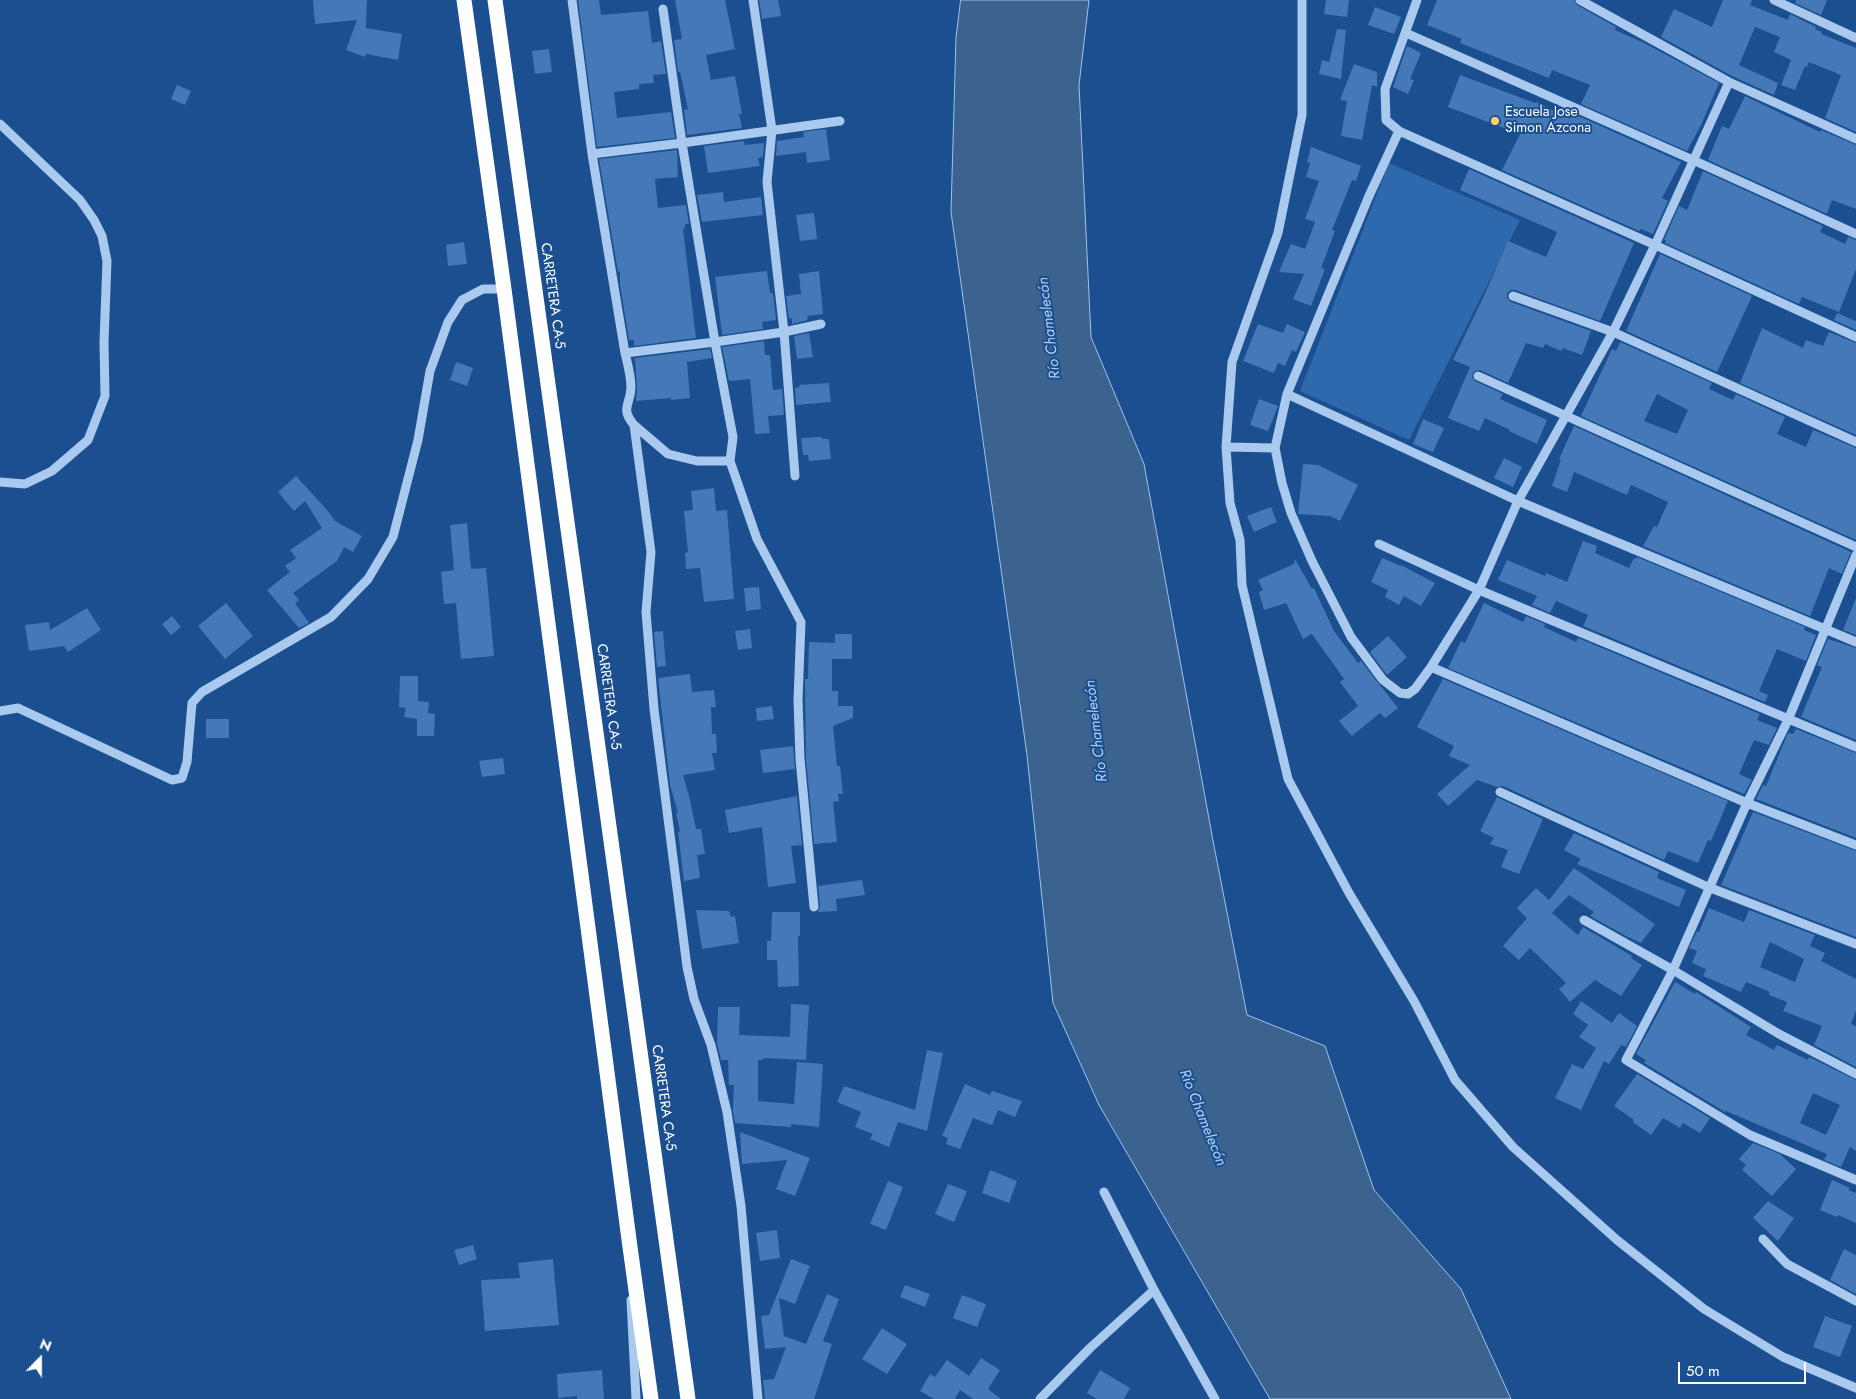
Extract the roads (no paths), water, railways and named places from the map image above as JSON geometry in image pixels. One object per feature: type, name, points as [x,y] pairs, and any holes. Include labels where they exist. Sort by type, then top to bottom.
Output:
[{"type":"highway","points":[[464,0],[651,1399]]},
{"type":"highway","name":"CARRETERA CA-5","points":[[495,0],[688,1399]]},
{"type":"street","points":[[572,0],[592,154],[625,353],[631,374],[631,390],[627,406],[627,416],[634,425],[668,454],[697,461],[730,461]]},
{"type":"street","points":[[753,0],[772,130],[767,182],[784,332],[794,476]]},
{"type":"street","points":[[1302,0],[1302,114],[1278,233],[1232,362],[1226,447],[1230,502],[1240,540],[1242,585],[1288,779],[1349,893],[1414,1001],[1455,1080],[1513,1147],[1617,1240],[1704,1309],[1783,1357],[1856,1388]]},
{"type":"street","points":[[1416,0],[1385,89],[1386,120],[1399,131],[1655,245],[1856,338]]},
{"type":"street","points":[[1580,0],[1729,82],[1856,138]]},
{"type":"street","points":[[1774,0],[1856,38]]},
{"type":"street","points":[[663,9],[682,143],[733,437],[730,461],[757,539],[801,622],[798,700],[800,759],[814,908]]},
{"type":"street","points":[[1406,33],[1856,234]]},
{"type":"street","points":[[1399,131],[1369,196],[1287,394],[1275,448],[1291,514],[1351,637],[1383,680],[1400,693],[1408,694],[1415,689],[1431,667],[1479,590],[1518,502],[1613,332],[1729,82]]},
{"type":"street","points":[[592,154],[840,121]]},
{"type":"street","points":[[0,124],[80,200],[94,220],[102,236],[107,260],[104,342],[105,396],[88,440],[52,471],[25,484],[0,482]]},
{"type":"street","points":[[0,711],[18,708],[172,780],[182,778],[187,762],[192,703],[202,692],[330,617],[368,578],[393,536],[418,440],[430,371],[448,322],[462,300],[483,289],[504,289]]},
{"type":"street","points":[[1513,296],[1613,332],[1856,442]]},
{"type":"street","points":[[625,353],[784,332],[821,324]]},
{"type":"street","points":[[1478,376],[1565,417],[1856,546]]},
{"type":"street","points":[[1287,394],[1518,502],[1856,642]]},
{"type":"street","points":[[634,425],[651,552],[646,612],[654,709],[687,968],[694,999],[711,1045],[727,1112],[741,1206],[758,1399]]},
{"type":"street","points":[[1226,447],[1275,448]]},
{"type":"street","points":[[1378,544],[1479,590],[1856,747]]},
{"type":"street","points":[[1856,555],[1788,720],[1708,887],[1673,970],[1626,1060],[1750,1135],[1856,1180]]},
{"type":"street","points":[[1431,667],[1747,803],[1856,845]]},
{"type":"street","points":[[1500,792],[1708,887],[1856,944]]},
{"type":"street","points":[[1584,920],[1673,970],[1779,1034],[1856,1074]]},
{"type":"street","points":[[1104,1192],[1154,1290],[1216,1399]]},
{"type":"street","points":[[1764,1239],[1787,1264],[1856,1301]]},
{"type":"street","points":[[630,1247],[632,1341],[636,1399]]},
{"type":"street","points":[[1040,1399],[1090,1348],[1154,1290]]},
{"type":"water","name":"Río Chamelecón","points":[[961,0],[1089,0],[1079,85],[1091,337],[1144,464],[1247,1015],[1325,1046],[1374,1190],[1461,1289],[1511,1399],[1270,1399],[1099,1105],[1053,1003],[1027,755],[951,212],[956,38]]},
{"type":"place","name":"Escuela Jose Simon Azcona","points":[[1495,121]]}]
